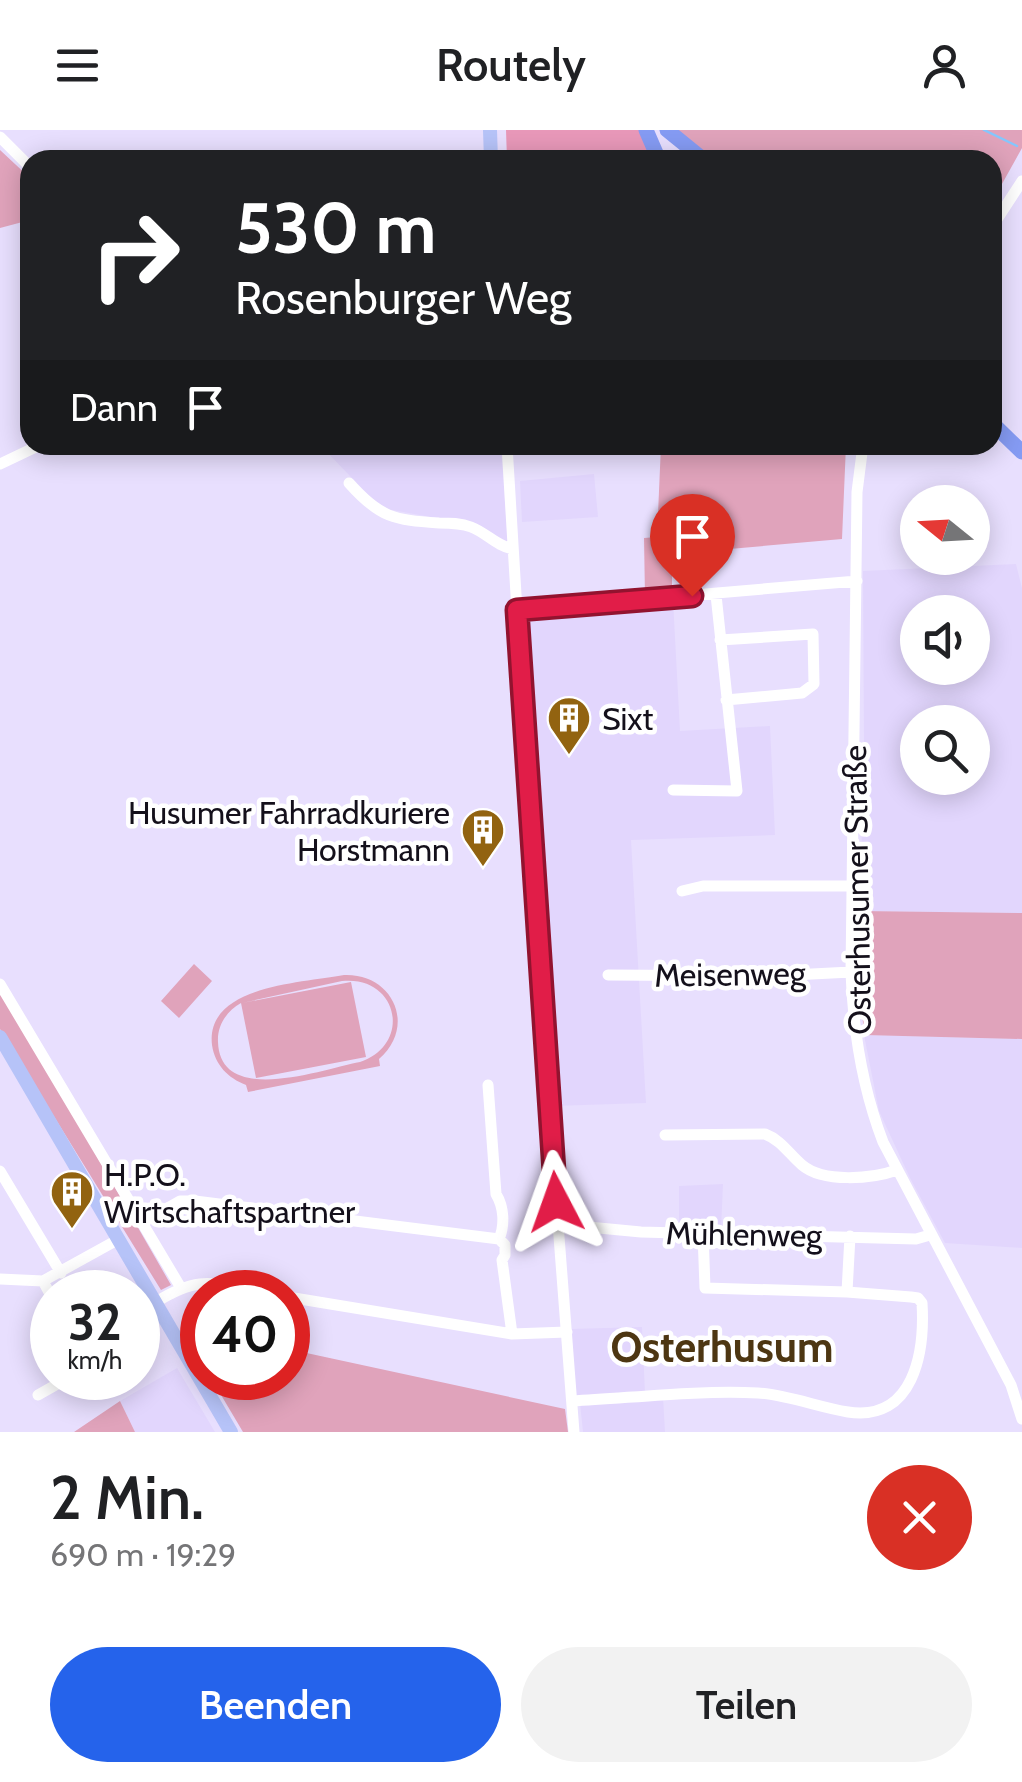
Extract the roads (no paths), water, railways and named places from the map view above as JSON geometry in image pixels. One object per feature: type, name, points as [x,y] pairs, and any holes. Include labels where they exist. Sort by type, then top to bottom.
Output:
[{"type":"highway","points":[[667,130],[692,150]]},
{"type":"highway","points":[[1002,432],[1022,452]]},
{"type":"main road","points":[[0,1037],[137,1270]]},
{"type":"main road","points":[[160,1309],[231,1432]]},
{"type":"street","points":[[0,137],[20,157]]},
{"type":"street","points":[[1002,212],[1022,181]]},
{"type":"street","points":[[508,455],[574,1432]]},
{"type":"street","name":"Osterhusumer Straße","points":[[862,455],[857,492],[852,972],[856,1036],[871,1111],[896,1170],[1016,1384],[1022,1419]]},
{"type":"street","points":[[349,483],[382,515],[402,521],[473,528],[500,546],[513,549]]},
{"type":"street","points":[[517,610],[857,581]]},
{"type":"street","points":[[673,790],[737,791],[716,595]]},
{"type":"street","points":[[720,640],[813,634],[814,684],[802,693],[726,700]]},
{"type":"street","points":[[682,890],[704,886],[854,886]]},
{"type":"street","name":"Meisenweg","points":[[608,975],[773,976],[852,972]]},
{"type":"street","points":[[0,984],[180,1288],[160,1300]]},
{"type":"street","points":[[488,1085],[496,1194],[502,1216],[499,1239]]},
{"type":"street","points":[[665,1134],[765,1134],[778,1140],[804,1168],[815,1174],[850,1176],[896,1170]]},
{"type":"street","points":[[0,1171],[59,1270]]},
{"type":"street","points":[[141,1223],[180,1201],[195,1201],[499,1239],[505,1244],[506,1256],[502,1260],[512,1334]]},
{"type":"street","name":"Mühlenweg","points":[[558,1224],[641,1232],[916,1239],[930,1235]]},
{"type":"street","points":[[572,1401],[760,1393],[853,1412],[878,1409],[900,1397],[917,1369],[922,1303],[918,1298],[704,1288],[703,1233]]},
{"type":"street","points":[[847,1292],[850,1236]]},
{"type":"street","points":[[66,1270],[119,1239]]},
{"type":"street","points":[[0,1279],[30,1280]]},
{"type":"street","points":[[310,1300],[512,1334],[567,1332]]},
{"type":"waterway","points":[[984,130],[1017,146]]},
{"type":"place","name":"Sixt","points":[[569,756]]},
{"type":"place","name":"Husumer Fahrradkuriere Horstmann","points":[[483,868]]},
{"type":"place","name":"H.P.O. Wirtschaftspartner","points":[[72,1230]]},
{"type":"district","name":"Osterhusum","points":[[722,1347]]}]
